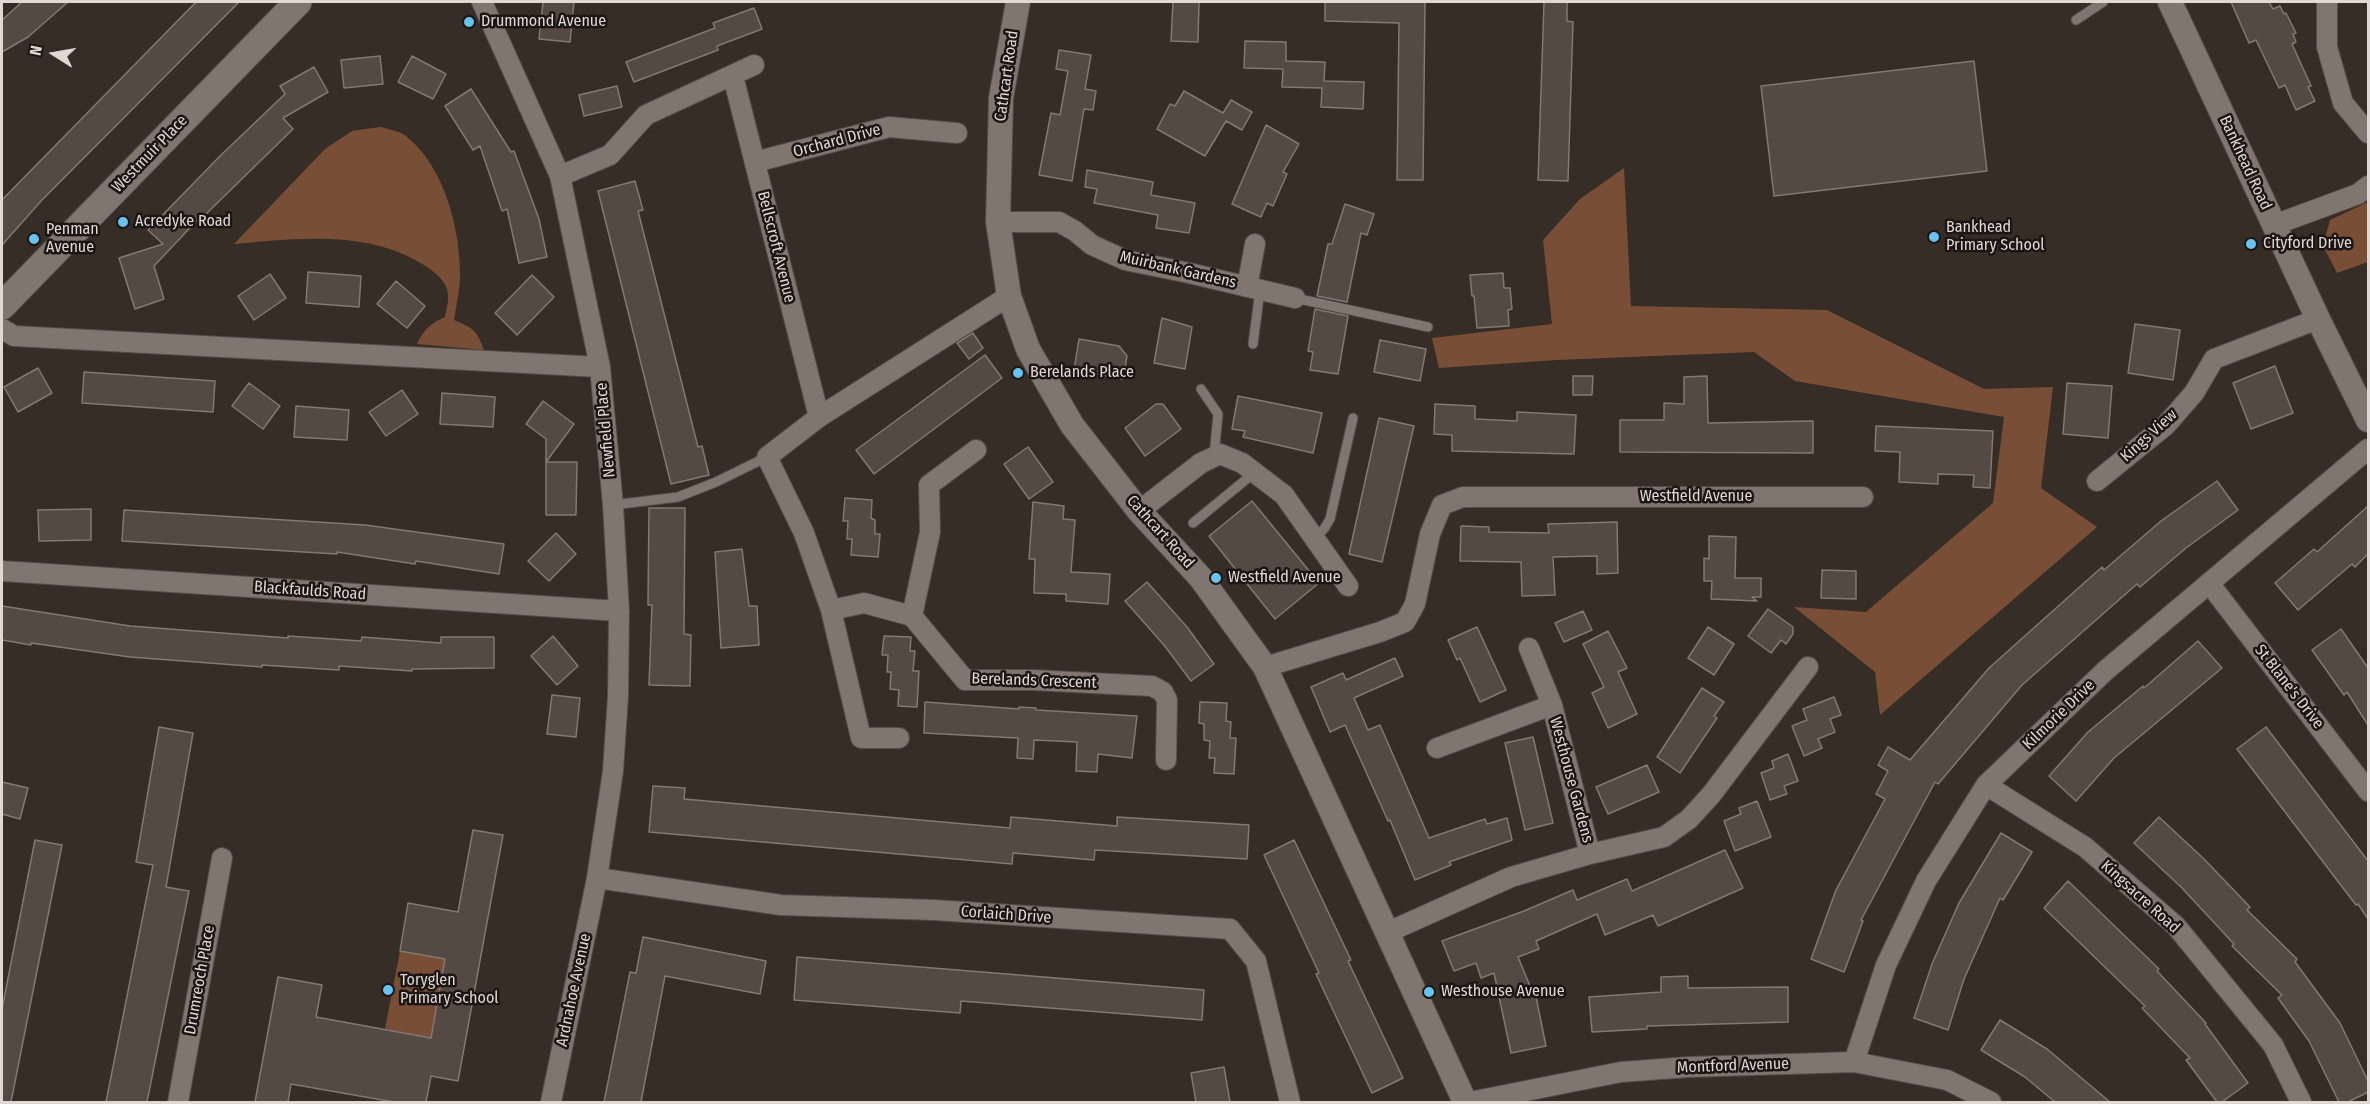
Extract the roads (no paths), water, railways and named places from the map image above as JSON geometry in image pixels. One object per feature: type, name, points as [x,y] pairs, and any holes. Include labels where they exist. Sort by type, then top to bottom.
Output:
[{"type":"main road","name":"Westmuir Place","points":[[2,306],[298,2]]},
{"type":"street","name":"Newfield Place","points":[[482,2],[560,176],[600,367],[613,505],[619,611],[618,696],[613,771],[597,878]]},
{"type":"street","name":"Cathcart Road","points":[[1018,2],[1001,98],[998,222],[1009,296],[1029,349],[1072,425],[1139,511],[1200,577],[1265,667],[1465,1102]]},
{"type":"street","name":"Bankhead Road","points":[[2170,2],[2318,319],[2368,420]]},
{"type":"street","points":[[2327,2],[2326,47],[2343,103],[2368,133]]},
{"type":"street","points":[[560,176],[610,155],[646,115],[754,65]]},
{"type":"street","name":"Bellscroft Avenue","points":[[733,76],[819,417]]},
{"type":"street","name":"Orchard Drive","points":[[755,162],[889,127],[957,133]]},
{"type":"street","points":[[2274,225],[2358,194],[2368,186]]},
{"type":"street","name":"Muirbank Gardens","points":[[998,222],[1059,222],[1092,245],[1125,260],[1295,298]]},
{"type":"street","points":[[1254,288],[1255,244]]},
{"type":"street","points":[[899,738],[861,738],[831,610],[804,533],[767,457],[819,417],[1009,296]]},
{"type":"street","name":"Kings View","points":[[2097,481],[2166,424],[2194,393],[2214,359],[2318,319]]},
{"type":"street","points":[[2,329],[14,336],[600,367]]},
{"type":"street","name":"Kilmorie Drive","points":[[1854,1062],[1886,965],[1926,881],[1986,785],[2105,671],[2368,449]]},
{"type":"street","points":[[831,610],[864,603],[912,616],[930,532],[929,485],[976,450]]},
{"type":"street","points":[[1139,511],[1201,463],[1220,454],[1242,463],[1284,495],[1348,586]]},
{"type":"street","name":"Westfield Avenue","points":[[1265,667],[1380,632],[1405,622],[1415,604],[1430,534],[1442,505],[1463,497],[1863,497]]},
{"type":"street","name":"Blackfaulds Road","points":[[2,571],[619,611]]},
{"type":"street","name":"St Blane's Drive","points":[[2209,583],[2368,790]]},
{"type":"street","name":"Berelands Crescent","points":[[912,616],[965,681],[1033,680],[1152,686],[1163,692],[1167,700],[1166,760]]},
{"type":"street","name":"Westhouse Gardens","points":[[1529,648],[1552,705],[1590,854]]},
{"type":"street","points":[[1386,933],[1511,878],[1590,854],[1664,837],[1689,819],[1711,795],[1808,667]]},
{"type":"street","name":"Westhouse Gardens","points":[[1437,748],[1552,705]]},
{"type":"street","name":"Kingsacre Road","points":[[1986,785],[2085,848],[2176,926],[2272,1045],[2301,1102]]},
{"type":"street","name":"Drumreoch Place","points":[[178,1102],[222,858]]},
{"type":"street","name":"Ardnahoe Avenue","points":[[551,1102],[597,878]]},
{"type":"street","name":"Corlaich Drive","points":[[597,878],[781,905],[934,910],[1230,929],[1256,961],[1290,1102]]},
{"type":"street","name":"Montford Avenue","points":[[1470,1102],[1621,1072],[1689,1067],[1854,1062],[1947,1080],[1991,1102]]},
{"type":"lane","points":[[2076,20],[2103,2]]},
{"type":"lane","points":[[1253,344],[1254,288]]},
{"type":"lane","points":[[1295,298],[1428,327]]},
{"type":"lane","points":[[1201,389],[1218,414],[1214,456]]},
{"type":"lane","points":[[1314,538],[1324,529],[1330,519],[1353,418]]},
{"type":"lane","points":[[613,505],[678,497],[716,482],[767,457]]},
{"type":"lane","points":[[1193,523],[1254,473]]},
{"type":"place","name":"Drummond Avenue","points":[[469,22]]},
{"type":"place","name":"Acredyke Road","points":[[123,222]]},
{"type":"place","name":"Bankhead Primary School","points":[[1934,237]]},
{"type":"place","name":"Penman Avenue","points":[[34,239]]},
{"type":"place","name":"Cityford Drive","points":[[2251,244]]},
{"type":"place","name":"Berelands Place","points":[[1018,373]]},
{"type":"place","name":"Westfield Avenue","points":[[1216,578]]},
{"type":"place","name":"Toryglen Primary School","points":[[388,990]]},
{"type":"place","name":"Westhouse Avenue","points":[[1429,992]]}]
